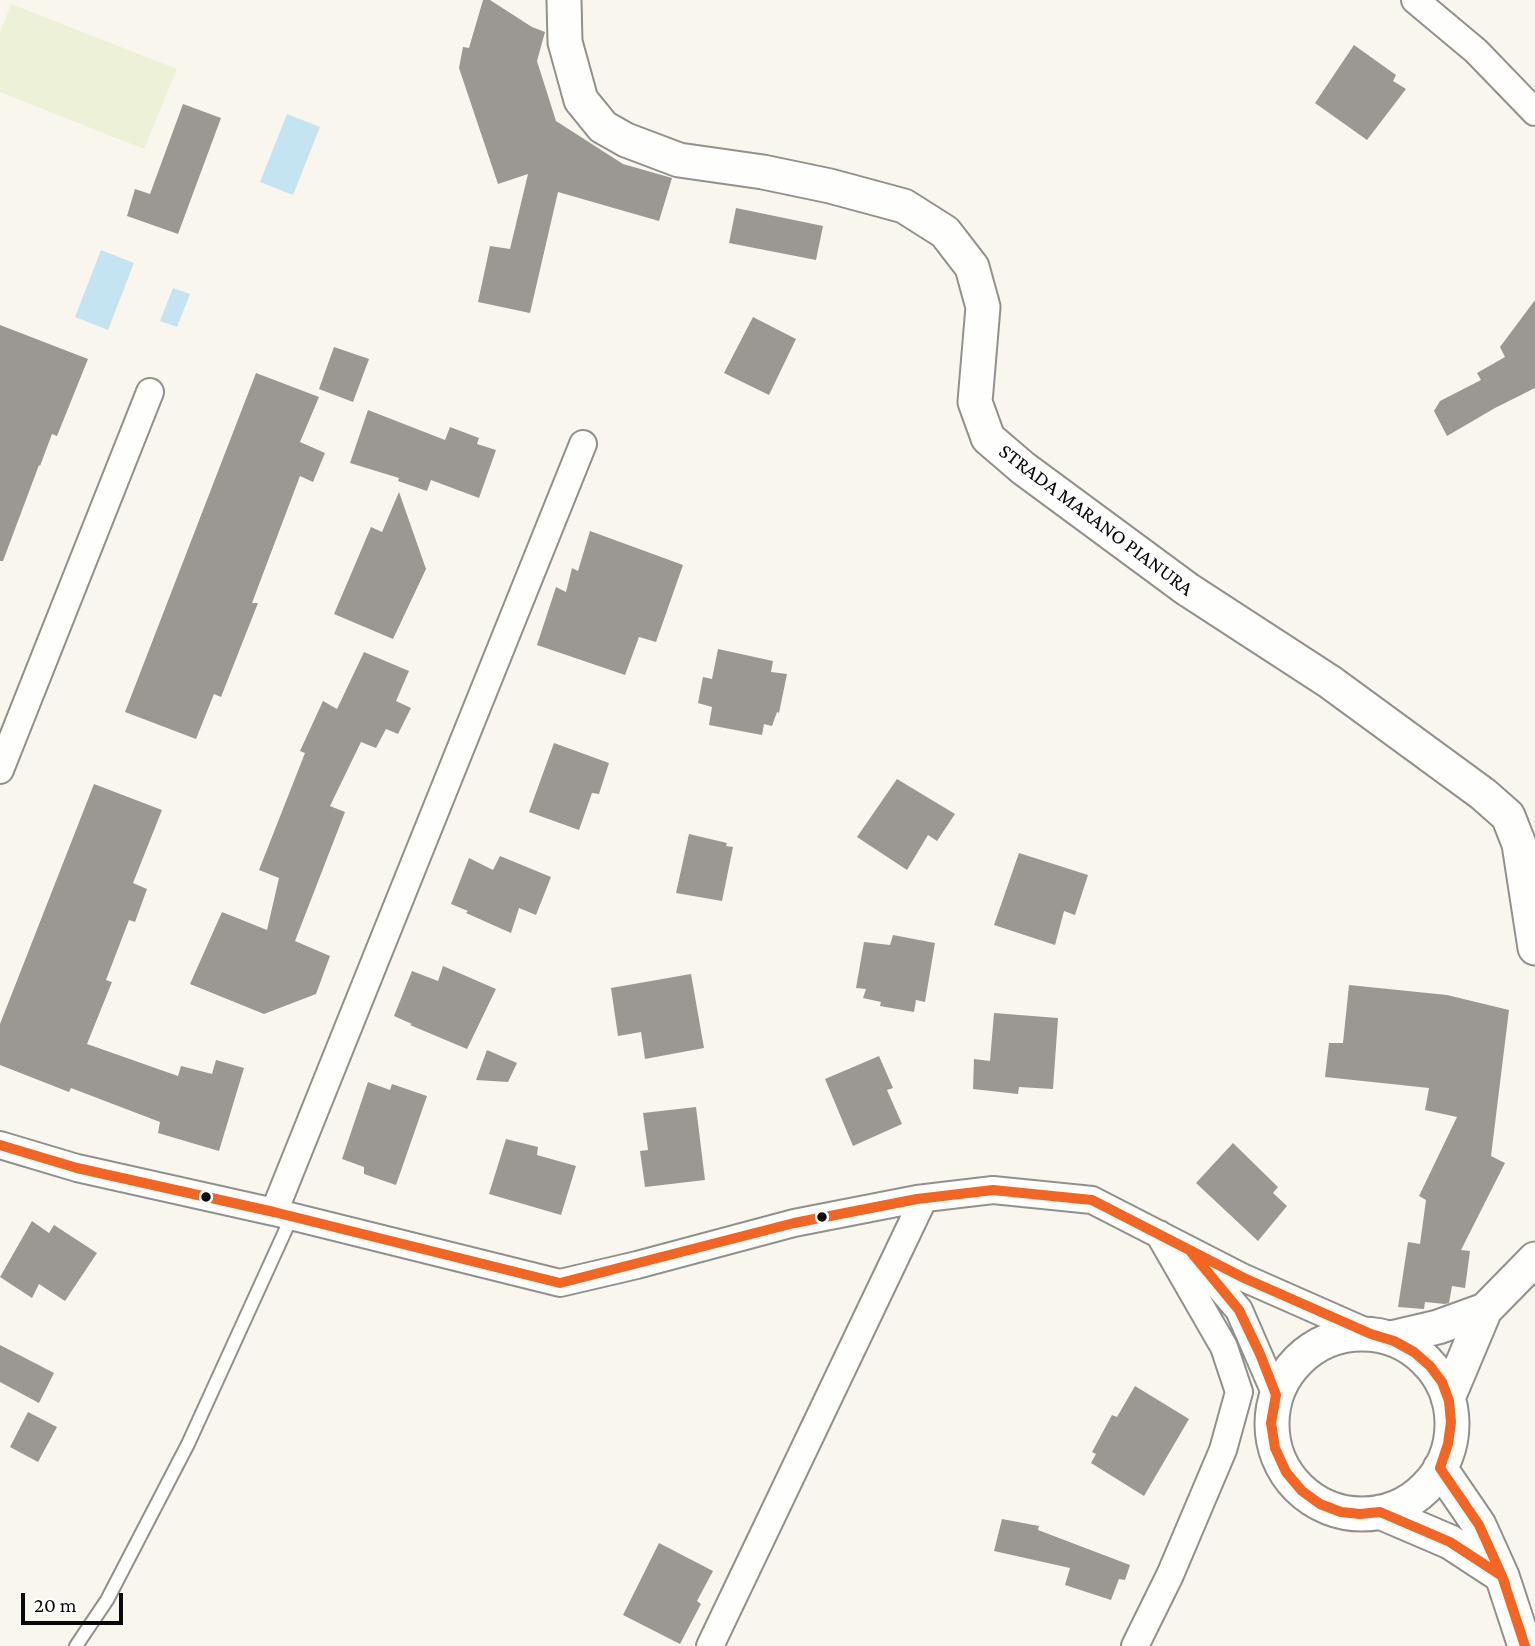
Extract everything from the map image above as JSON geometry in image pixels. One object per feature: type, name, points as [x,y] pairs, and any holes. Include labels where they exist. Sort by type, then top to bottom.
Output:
[{"type":"street","name":"STRADA MARANO PIANURA","points":[[564,0],[565,42],[582,100],[603,128],[626,140],[679,160],[763,172],[904,206],[945,232],[972,267],[982,307],[975,401],[988,438],[1023,468],[1187,589],[1330,682],[1483,794],[1508,816],[1519,844],[1535,948]]},
{"type":"street","points":[[1415,0],[1476,51],[1535,112]]},
{"type":"street","points":[[0,770],[150,392]]},
{"type":"street","points":[[283,1214],[583,444]]},
{"type":"street","points":[[0,1145],[77,1168],[283,1214],[560,1283],[794,1223],[924,1198],[993,1189],[1092,1200],[1244,1278],[1381,1336],[1410,1347],[1423,1357],[1434,1370],[1448,1398],[1452,1414],[1451,1431],[1440,1468],[1412,1498],[1380,1512],[1360,1514],[1320,1504],[1302,1491],[1286,1472],[1275,1448],[1271,1423],[1276,1395],[1293,1365],[1310,1350],[1331,1339],[1352,1334],[1381,1336],[1438,1326],[1485,1310]]},
{"type":"street","points":[[710,1646],[924,1198]]},
{"type":"street","points":[[1135,1646],[1170,1575],[1223,1450],[1239,1392],[1224,1347],[1159,1234]]},
{"type":"street","points":[[1187,1248],[1239,1310],[1276,1395]]},
{"type":"street","points":[[1448,1398],[1485,1310],[1535,1259]]},
{"type":"street","points":[[1440,1468],[1479,1525],[1502,1576],[1525,1646]]},
{"type":"street","points":[[1380,1512],[1450,1542],[1502,1576]]},
{"type":"lane","points":[[76,1646],[107,1600],[188,1444],[283,1214]]},
{"type":"green space","points":[[11,4],[177,69],[144,149],[0,92],[0,33]]},
{"type":"water","points":[[287,114],[320,127],[293,195],[260,182]]},
{"type":"water","points":[[101,250],[134,263],[108,330],[75,317]]},
{"type":"water","points":[[173,288],[190,294],[177,327],[160,321]]},
{"type":"building","points":[[483,0],[490,0],[532,27],[545,32],[537,61],[556,121],[623,164],[672,178],[659,221],[558,192],[530,313],[478,302],[490,246],[510,249],[528,174],[498,184],[459,68],[463,47],[469,48]]},
{"type":"building","points":[[1354,45],[1396,75],[1393,81],[1406,89],[1367,140],[1315,103]]},
{"type":"building","points":[[183,104],[221,118],[178,234],[127,216],[135,189],[150,194]]},
{"type":"building","points":[[736,208],[823,226],[816,260],[729,243]]},
{"type":"building","points":[[1535,300],[1535,388],[1447,436],[1434,411],[1440,401],[1481,380],[1477,373],[1505,357],[1500,347]]},
{"type":"building","points":[[753,317],[796,339],[769,395],[724,373]]},
{"type":"building","points":[[0,325],[88,359],[57,436],[52,434],[3,561],[0,561]]},
{"type":"building","points":[[334,347],[369,359],[353,402],[319,389]]},
{"type":"building","points":[[256,373],[319,397],[300,442],[325,453],[313,482],[300,476],[252,603],[258,603],[221,697],[214,694],[196,739],[125,712]]},
{"type":"building","points":[[368,410],[445,440],[450,427],[479,438],[477,444],[496,450],[479,498],[431,480],[427,491],[398,481],[399,478],[350,463]]},
{"type":"building","points":[[399,492],[426,569],[393,639],[334,614],[371,527],[382,532]]},
{"type":"building","points":[[590,531],[683,565],[656,642],[639,637],[625,675],[537,645],[556,587],[566,592],[572,568],[578,571]]},
{"type":"building","points":[[718,649],[773,661],[771,672],[787,674],[779,713],[777,712],[772,726],[764,724],[762,735],[709,725],[712,707],[698,703],[703,677],[712,679]]},
{"type":"building","points":[[364,652],[409,671],[396,701],[411,708],[398,734],[386,729],[376,748],[361,742],[330,806],[345,812],[295,941],[330,956],[316,994],[264,1014],[190,984],[222,912],[267,930],[279,878],[259,870],[305,753],[300,751],[323,701],[337,709]]},
{"type":"building","points":[[554,743],[609,763],[599,794],[592,793],[579,830],[529,812]]},
{"type":"building","points":[[897,779],[955,814],[937,841],[928,835],[907,870],[857,837]]},
{"type":"building","points":[[94,784],[162,810],[133,883],[147,889],[135,922],[129,920],[106,980],[112,982],[87,1044],[178,1076],[181,1066],[212,1074],[216,1060],[244,1068],[219,1151],[158,1133],[160,1122],[71,1088],[69,1092],[0,1065],[0,1024]]},
{"type":"building","points":[[689,834],[727,843],[726,846],[733,847],[722,901],[676,893]]},
{"type":"building","points":[[1019,853],[1088,875],[1075,915],[1064,911],[1055,945],[994,925]]},
{"type":"building","points":[[500,856],[551,877],[536,915],[519,908],[511,933],[451,904],[469,858],[493,870]]},
{"type":"building","points":[[893,935],[935,943],[925,1002],[916,1000],[914,1012],[880,1006],[881,1002],[863,998],[866,989],[856,988],[864,942],[890,945]]},
{"type":"building","points":[[443,966],[496,989],[467,1049],[394,1016],[412,971],[438,981]]},
{"type":"building","points":[[691,974],[704,1048],[645,1059],[641,1032],[618,1036],[611,988]]},
{"type":"building","points":[[1349,985],[1447,995],[1509,1010],[1491,1156],[1505,1163],[1461,1250],[1470,1251],[1465,1288],[1452,1286],[1449,1303],[1425,1302],[1424,1309],[1398,1307],[1408,1242],[1420,1244],[1426,1200],[1419,1196],[1457,1117],[1425,1110],[1429,1088],[1325,1077],[1329,1043],[1343,1043]]},
{"type":"building","points":[[994,1013],[1058,1018],[1053,1089],[1019,1087],[1018,1094],[973,1089],[974,1059],[990,1061]]},
{"type":"building","points":[[487,1050],[517,1063],[508,1082],[476,1080]]},
{"type":"building","points":[[879,1056],[893,1088],[887,1090],[902,1124],[853,1146],[825,1079]]},
{"type":"building","points":[[368,1082],[390,1090],[392,1084],[427,1096],[396,1185],[364,1174],[364,1167],[342,1159]]},
{"type":"building","points":[[696,1107],[705,1180],[645,1187],[640,1151],[648,1150],[643,1113]]},
{"type":"building","points":[[506,1139],[538,1147],[537,1155],[576,1166],[561,1215],[489,1194]]},
{"type":"building","points":[[1233,1143],[1278,1187],[1273,1193],[1287,1206],[1258,1241],[1196,1183]]},
{"type":"building","points":[[32,1221],[49,1233],[54,1225],[97,1253],[65,1301],[39,1284],[32,1298],[0,1277]]},
{"type":"building","points":[[0,1345],[54,1373],[39,1403],[0,1382]]},
{"type":"building","points":[[1135,1386],[1189,1419],[1144,1496],[1091,1463],[1096,1454],[1092,1452],[1112,1415],[1117,1417]]},
{"type":"building","points":[[28,1412],[57,1427],[38,1462],[10,1447]]},
{"type":"building","points":[[1002,1519],[1039,1526],[1038,1530],[1130,1565],[1125,1580],[1119,1579],[1111,1600],[1065,1585],[1070,1568],[994,1551]]},
{"type":"building","points":[[659,1543],[713,1571],[697,1601],[701,1604],[680,1644],[623,1615]]},
{"type":"transit line","points":[[0,1145],[77,1168],[274,1212],[560,1283],[794,1223],[917,1199],[993,1190],[1092,1200],[1244,1278],[1371,1334],[1394,1341],[1414,1352],[1430,1366],[1442,1382],[1449,1401],[1451,1422],[1448,1444],[1440,1468],[1479,1525],[1502,1576],[1525,1646]]},
{"type":"transit line","points":[[1191,1252],[1239,1310],[1260,1354],[1276,1395],[1271,1423],[1275,1448],[1286,1472],[1302,1491],[1320,1504],[1341,1512],[1380,1512],[1450,1542],[1502,1576],[1505,1584]]}]
